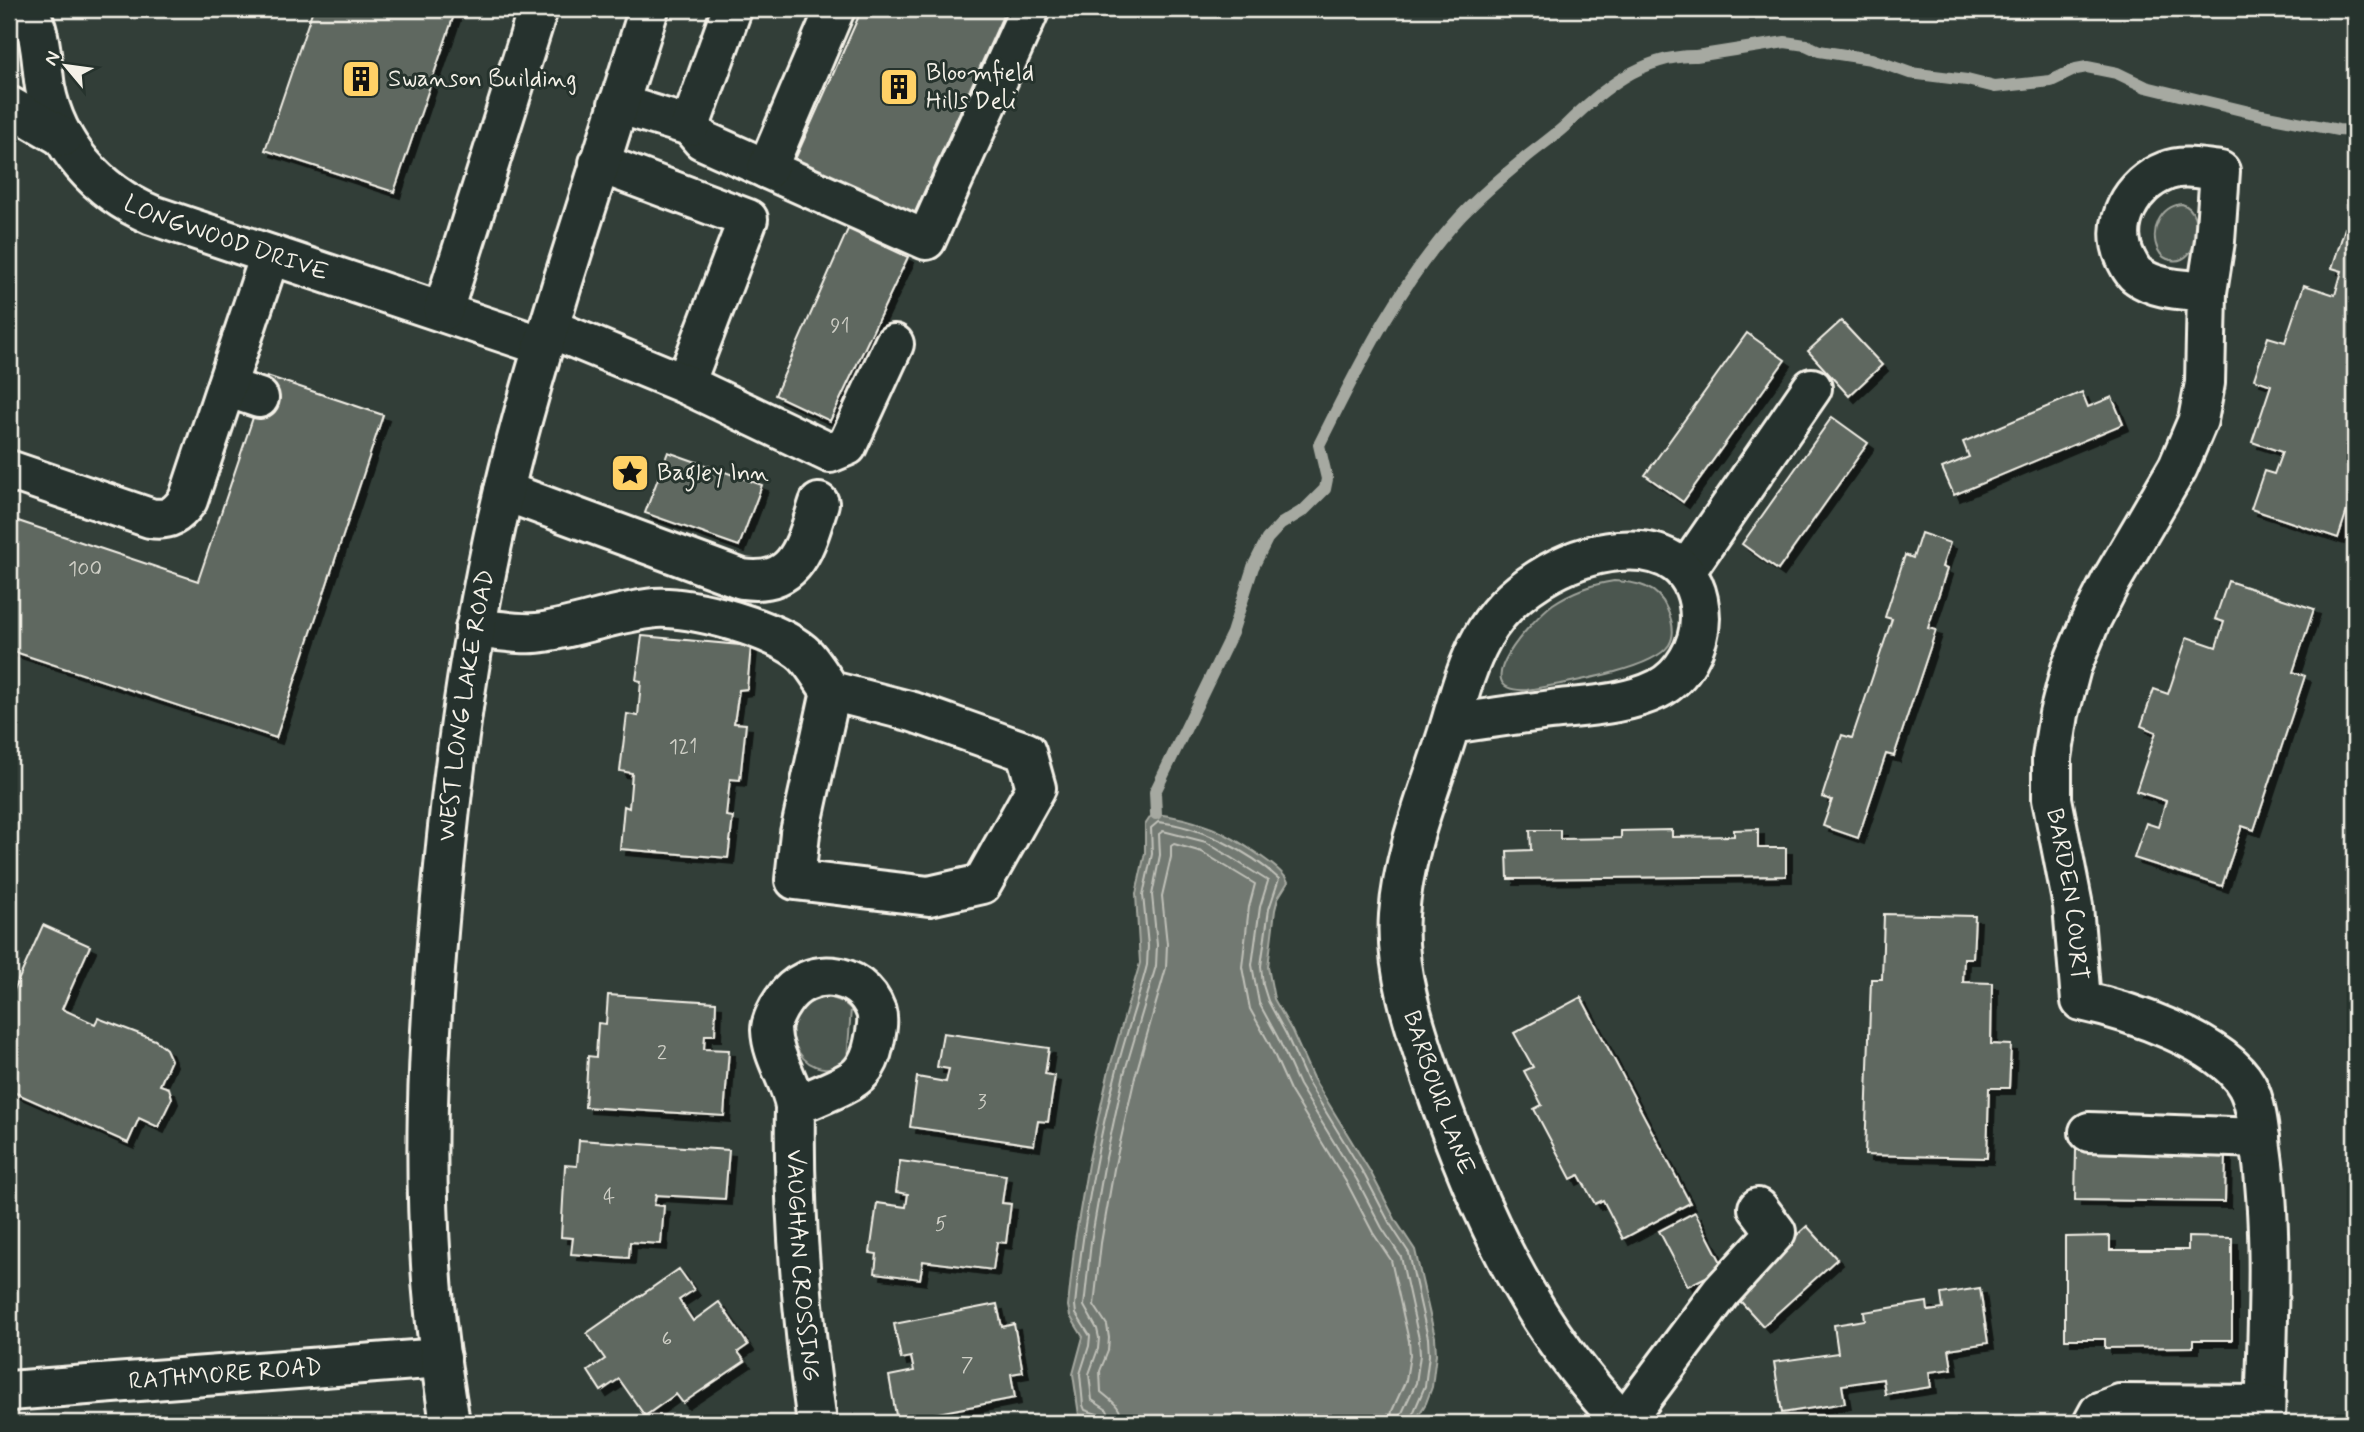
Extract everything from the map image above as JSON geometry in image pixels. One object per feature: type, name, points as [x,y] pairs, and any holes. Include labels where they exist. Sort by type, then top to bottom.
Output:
[{"type":"street","name":"LONGWOOD DRIVE","points":[[27,9],[39,40],[51,111],[63,137],[96,181],[131,206],[270,255],[443,311],[546,337],[685,384],[830,453],[847,446],[894,344]]},
{"type":"street","points":[[443,311],[538,9]]},
{"type":"street","name":"WEST LONG LAKE ROAD","points":[[450,1423],[440,1359],[431,1266],[427,1175],[437,936],[460,725],[475,628],[504,491],[546,337],[649,9]]},
{"type":"street","points":[[690,126],[732,9]]},
{"type":"street","points":[[767,169],[835,9]]},
{"type":"street","points":[[618,104],[690,126],[702,140],[926,240],[1030,9]]},
{"type":"street","points":[[9,106],[63,137]]},
{"type":"street","points":[[599,163],[748,219],[685,384]]},
{"type":"street","points":[[9,470],[150,517],[162,520],[178,514],[242,393],[270,255]]},
{"type":"street","name":"BARDEN COURT","points":[[2207,292],[2205,383],[2198,420],[2178,467],[2090,622],[2071,668],[2059,714],[2052,758],[2052,799],[2073,906],[2081,1001],[2139,1016],[2195,1042],[2224,1060],[2247,1086],[2260,1138],[2267,1187],[2265,1414]]},
{"type":"street","points":[[1451,724],[1633,698],[1660,688],[1680,671],[1694,651],[1700,620],[1696,592],[1686,571],[1812,388]]},
{"type":"street","points":[[504,491],[742,579],[758,581],[773,578],[788,570],[801,555],[818,503]]},
{"type":"street","name":"BARBOUR LANE","points":[[1624,1423],[1557,1345],[1519,1284],[1473,1187],[1412,1020],[1402,961],[1399,916],[1418,819],[1464,678],[1483,635],[1506,606],[1528,586],[1582,559],[1614,551],[1641,550],[1665,555],[1686,571]]},
{"type":"street","points":[[475,628],[542,633],[655,608],[685,609],[712,615],[784,640],[806,656],[831,691],[913,712],[1026,752],[1036,788],[982,884],[929,896],[795,880],[800,833],[831,691]]},
{"type":"street","name":"VAUGHAN CROSSING","points":[[795,1106],[796,1239],[817,1423]]},
{"type":"street","points":[[2089,1132],[2260,1138]]},
{"type":"street","points":[[1624,1423],[1721,1292],[1776,1231],[1758,1208]]},
{"type":"street","name":"RATHMORE ROAD","points":[[9,1391],[440,1359]]},
{"type":"street","points":[[2093,1423],[2099,1412],[2120,1404],[2265,1414]]},
{"type":"shaded area","points":[[2182,204],[2190,209],[2194,217],[2196,237],[2188,255],[2180,260],[2171,260],[2163,257],[2158,250],[2156,228],[2162,215],[2174,206]]},
{"type":"shaded area","points":[[1614,581],[1645,587],[1663,601],[1673,632],[1669,645],[1659,654],[1644,662],[1603,675],[1527,690],[1509,688],[1501,680],[1502,668],[1509,653],[1532,623],[1553,604],[1590,586]]},
{"type":"shaded area","points":[[829,997],[843,1002],[851,1009],[847,1060],[830,1068],[816,1066],[803,1058],[795,1045],[793,1030],[796,1016],[808,1004]]},
{"type":"shaded area","points":[[393,1418],[395,1423],[300,1423]]},
{"type":"water","points":[[1156,814],[1196,822],[1228,836],[1265,859],[1284,875],[1288,882],[1278,898],[1275,910],[1268,967],[1274,999],[1313,1078],[1415,1250],[1435,1337],[1436,1354],[1432,1387],[1414,1423],[1106,1423],[1079,1415],[1073,1374],[1083,1337],[1070,1316],[1068,1306],[1075,1240],[1088,1164],[1109,1070],[1140,963],[1136,894],[1145,853],[1145,825],[1151,816]]},
{"type":"building","name":"Swanson Building","points":[[313,9],[456,9],[394,192],[265,150]]},
{"type":"building","name":"Bloomfield Hills Deli","points":[[862,9],[1006,9],[912,219],[792,166]]},
{"type":"building","points":[[2345,228],[2355,232],[2355,486],[2338,538],[2251,509],[2264,471],[2274,474],[2282,452],[2252,442],[2271,385],[2254,379],[2268,337],[2285,342],[2304,285],[2335,295],[2342,271],[2332,268]]},
{"type":"building","points":[[848,229],[908,257],[830,421],[775,395]]},
{"type":"building","points":[[1841,321],[1882,365],[1849,396],[1808,351]]},
{"type":"building","points":[[1747,333],[1785,360],[1683,502],[1645,475]]},
{"type":"building","points":[[267,376],[383,415],[276,738],[9,650],[9,518],[198,581]]},
{"type":"building","points":[[2082,392],[2088,407],[2112,397],[2123,424],[1954,495],[1942,468],[1969,457],[1963,442]]},
{"type":"building","points":[[1832,417],[1868,443],[1778,570],[1742,544]]},
{"type":"building","points":[[668,452],[762,485],[739,546],[645,513]]},
{"type":"building","points":[[1921,533],[1950,543],[1942,567],[1947,569],[1928,628],[1936,630],[1894,756],[1886,754],[1858,838],[1823,826],[1832,800],[1822,797],[1842,735],[1852,738],[1892,619],[1885,617],[1905,555],[1913,558]]},
{"type":"building","points":[[2228,581],[2314,609],[2293,672],[2305,676],[2254,830],[2242,826],[2222,886],[2134,858],[2146,823],[2158,827],[2166,801],[2136,791],[2156,732],[2141,726],[2154,689],[2168,694],[2187,637],[2216,647],[2224,622],[2215,619]]},
{"type":"building","points":[[642,636],[751,646],[747,689],[739,690],[734,723],[746,724],[740,780],[730,779],[726,816],[733,817],[728,858],[620,849],[624,806],[629,808],[632,773],[620,771],[627,714],[638,716],[641,681],[636,680]]},
{"type":"building","points":[[1758,829],[1758,848],[1786,848],[1786,876],[1508,879],[1507,851],[1531,850],[1530,830],[1560,830],[1560,839],[1621,838],[1621,831],[1672,830],[1672,837],[1734,836],[1734,830]]},
{"type":"building","points":[[1884,914],[1975,916],[1973,958],[1964,958],[1963,982],[1992,983],[1991,1044],[2011,1045],[2009,1088],[1989,1088],[1987,1158],[1865,1155],[1871,979],[1882,979]]},
{"type":"building","points":[[43,925],[90,946],[62,1009],[95,1024],[98,1018],[155,1040],[166,1049],[171,1060],[160,1085],[169,1088],[172,1098],[158,1127],[139,1118],[128,1143],[9,1090],[9,1001]]},
{"type":"building","points":[[608,995],[716,1002],[715,1035],[705,1035],[704,1049],[729,1050],[724,1116],[585,1107],[588,1056],[596,1057],[598,1023],[606,1024]]},
{"type":"building","points":[[1581,997],[1690,1203],[1623,1239],[1603,1200],[1595,1204],[1579,1175],[1571,1179],[1534,1109],[1542,1105],[1524,1071],[1533,1067],[1514,1033]]},
{"type":"building","points":[[943,1033],[1049,1048],[1045,1074],[1055,1076],[1048,1122],[1038,1121],[1034,1145],[910,1127],[917,1077],[946,1082],[949,1069],[937,1067]]},
{"type":"building","points":[[579,1140],[729,1150],[725,1199],[656,1195],[654,1205],[664,1206],[661,1244],[630,1242],[629,1258],[571,1254],[573,1238],[561,1237],[565,1165],[577,1166]]},
{"type":"building","points":[[2076,1149],[2226,1151],[2225,1202],[2075,1200]]},
{"type":"building","points":[[900,1161],[1006,1175],[1002,1203],[1011,1204],[1006,1243],[997,1242],[993,1270],[923,1261],[920,1279],[875,1273],[877,1254],[870,1253],[877,1203],[906,1207],[908,1194],[896,1192]]},
{"type":"building","points":[[1695,1212],[1724,1268],[1688,1286],[1659,1231]]},
{"type":"building","points":[[1807,1226],[1837,1259],[1763,1326],[1733,1293]]},
{"type":"building","points":[[2110,1236],[2110,1250],[2188,1250],[2188,1237],[2232,1238],[2232,1340],[2193,1340],[2193,1347],[2105,1348],[2105,1339],[2065,1339],[2065,1237]]},
{"type":"building","points":[[679,1269],[694,1290],[679,1300],[693,1321],[719,1302],[748,1345],[738,1352],[745,1361],[683,1403],[676,1394],[645,1416],[619,1379],[601,1391],[588,1371],[605,1359],[587,1333]]},
{"type":"building","points":[[1980,1288],[1988,1343],[1949,1349],[1952,1369],[1929,1372],[1931,1387],[1885,1394],[1883,1379],[1842,1385],[1845,1403],[1782,1413],[1774,1362],[1838,1353],[1834,1325],[1865,1320],[1864,1312],[1927,1302],[1928,1311],[1943,1309],[1941,1294]]},
{"type":"building","points":[[997,1304],[1002,1327],[1014,1324],[1023,1372],[1011,1374],[1015,1398],[897,1421],[889,1376],[914,1371],[911,1357],[901,1359],[894,1324]]},
{"type":"waterway","points":[[1156,814],[1155,792],[1232,633],[1253,567],[1267,539],[1281,524],[1304,510],[1325,489],[1327,479],[1319,445],[1365,355],[1399,297],[1439,242],[1476,201],[1593,100],[1624,77],[1658,61],[1785,42],[1806,45],[1819,51],[1871,59],[1910,73],[1967,80],[1995,87],[2051,81],[2076,69],[2087,67],[2117,73],[2146,87],[2262,115],[2355,131]]},
{"type":"place","name":"Swanson Building","points":[[361,79]]},
{"type":"place","name":"Bloomfield Hills Deli","points":[[899,87]]},
{"type":"place","name":"Bagley Inn","points":[[630,473]]}]
